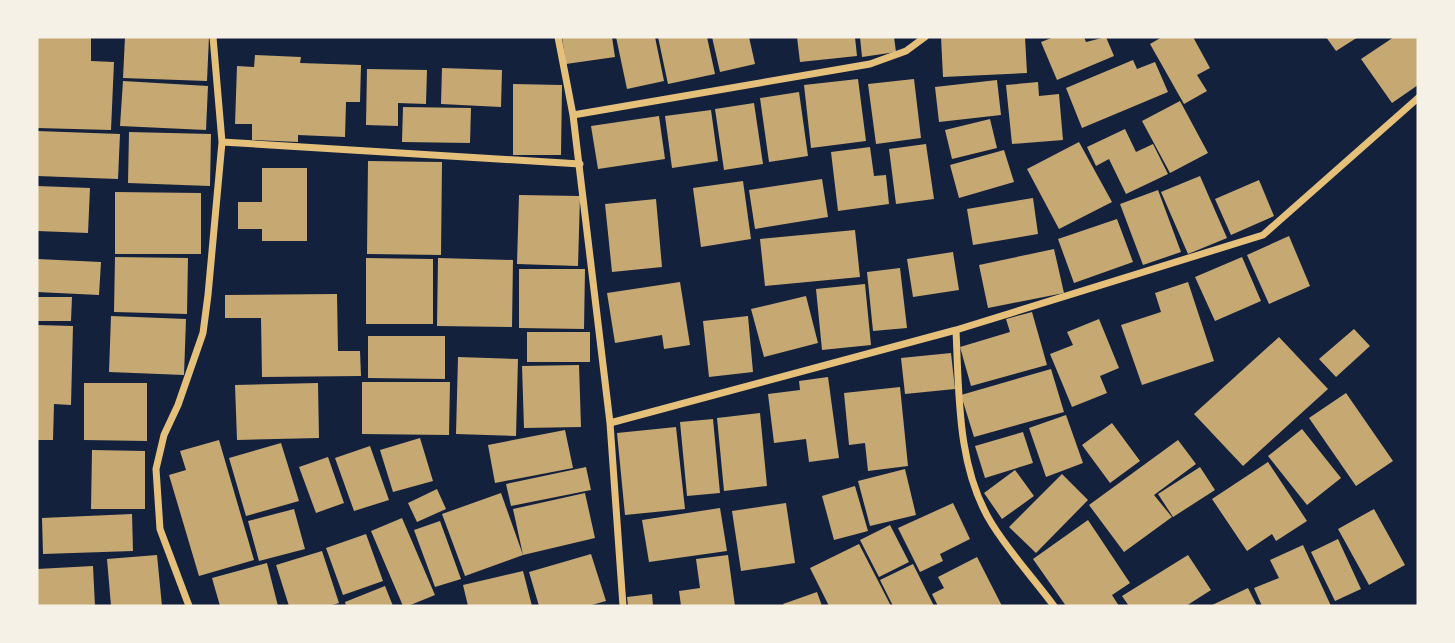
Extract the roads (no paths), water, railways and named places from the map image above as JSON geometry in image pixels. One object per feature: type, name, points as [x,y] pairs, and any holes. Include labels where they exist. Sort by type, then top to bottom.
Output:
[{"type":"street","points":[[189,606],[160,529],[156,469],[164,435],[178,405],[202,333],[222,142],[213,37]]},
{"type":"street","points":[[558,37],[580,164],[610,423],[623,606]]},
{"type":"street","points":[[573,115],[870,64],[906,51],[925,37]]},
{"type":"street","points":[[610,423],[956,330],[1264,235],[1418,98]]},
{"type":"street","points":[[222,142],[580,164]]},
{"type":"street","points":[[956,330],[960,415],[979,496],[991,523],[1051,605]]}]
